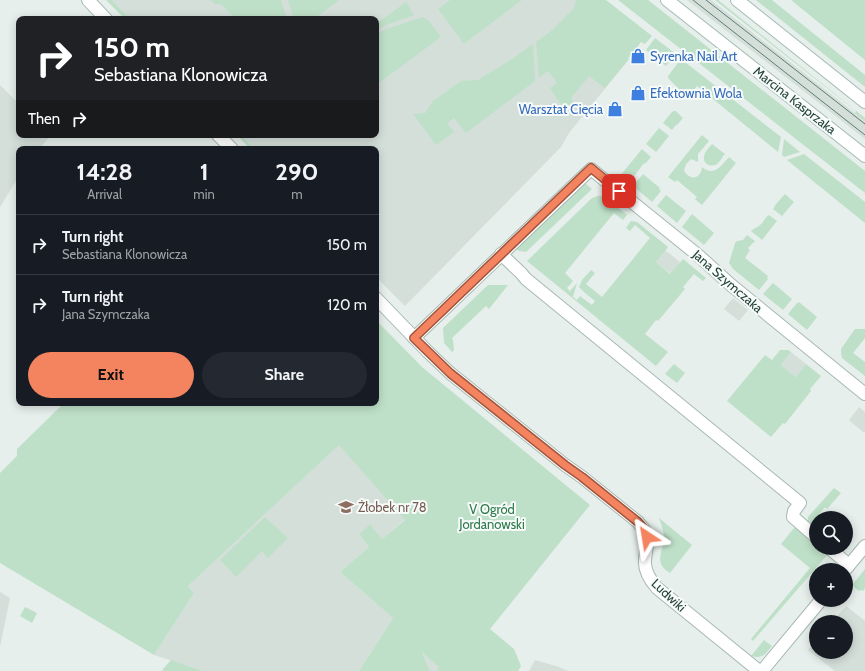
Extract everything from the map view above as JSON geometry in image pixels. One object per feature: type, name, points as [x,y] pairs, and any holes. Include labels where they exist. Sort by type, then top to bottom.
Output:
[{"type":"street","points":[[88,0],[103,16]]},
{"type":"street","name":"Marcina Kasprzaka","points":[[667,0],[865,156]]},
{"type":"street","points":[[737,0],[865,102]]},
{"type":"street","points":[[221,138],[229,146]]},
{"type":"street","name":"Jana Szymczaka","points":[[501,254],[591,168],[700,256],[736,290],[865,394]]},
{"type":"street","points":[[414,338],[501,254],[531,283],[800,503],[794,511],[793,516],[809,531]]},
{"type":"street","name":"Ludwiki","points":[[379,301],[450,373],[638,522],[645,530],[648,542],[644,562],[646,571],[657,588],[761,671]]},
{"type":"street","points":[[851,563],[865,546]]},
{"type":"street","points":[[835,555],[842,563]]},
{"type":"street","points":[[761,671],[816,607]]},
{"type":"shaded area","points":[[112,0],[585,0],[639,45],[569,133],[561,147],[405,306],[379,280],[379,146],[252,146],[244,138],[379,138],[379,16],[127,16]]},
{"type":"shaded area","points":[[687,0],[711,0],[865,121],[865,139]]},
{"type":"shaded area","points":[[0,85],[16,101],[16,138],[48,138],[42,146],[16,146],[16,181],[0,207]]},
{"type":"shaded area","points":[[665,250],[680,262],[671,274],[656,262]]},
{"type":"shaded area","points":[[733,298],[748,310],[739,321],[724,309]]},
{"type":"shaded area","points":[[791,352],[806,364],[796,377],[781,365]]},
{"type":"shaded area","points":[[859,407],[865,412],[864,433],[849,420]]},
{"type":"shaded area","points":[[344,440],[423,504],[382,539],[369,525],[359,534],[369,547],[340,572],[393,618],[359,671],[203,671],[154,655],[194,593],[188,586]]},
{"type":"shaded area","points":[[0,592],[10,598],[0,647]]},
{"type":"shaded area","points":[[845,607],[847,607],[865,621],[865,671],[835,671],[820,659],[853,659],[853,615],[838,615]]},
{"type":"shaded area","points":[[417,639],[420,642],[453,671],[430,671]]},
{"type":"shaded area","points":[[535,660],[556,666],[569,671],[529,671]]},
{"type":"green space","points":[[106,0],[112,0],[127,16],[122,16]]},
{"type":"green space","points":[[211,0],[281,0],[286,16],[232,16],[221,4],[214,4]]},
{"type":"green space","points":[[288,0],[339,0],[318,16],[293,16]]},
{"type":"green space","points":[[450,0],[522,0],[464,44],[438,9]]},
{"type":"green space","points":[[576,0],[606,0],[652,36],[645,44],[641,42],[605,88],[589,76],[571,98],[574,103],[566,112],[550,88],[557,83],[548,71],[539,78],[536,42],[551,31],[574,8]]},
{"type":"green space","points":[[618,0],[648,0],[865,171],[865,193]]},
{"type":"green space","points":[[715,0],[718,0],[865,118],[865,121],[855,113],[856,111]]},
{"type":"green space","points":[[756,0],[772,0],[865,75],[865,87]]},
{"type":"green space","points":[[791,0],[865,0],[865,60]]},
{"type":"green space","points":[[406,2],[414,15],[379,28],[379,22]]},
{"type":"green space","points":[[423,17],[429,21],[441,37],[379,83],[379,33],[386,29]]},
{"type":"green space","points":[[655,38],[676,54],[666,66],[646,50]]},
{"type":"green space","points":[[533,44],[535,81],[466,133],[454,118],[447,123],[454,132],[436,145],[413,114],[425,113],[433,101],[461,81],[478,80]]},
{"type":"green space","points":[[681,59],[781,137],[778,152],[697,86],[690,94],[685,96],[679,91],[668,76]]},
{"type":"green space","points":[[674,111],[676,111],[683,118],[672,130],[663,123]]},
{"type":"green space","points":[[659,128],[669,136],[656,152],[646,144]]},
{"type":"green space","points":[[702,135],[709,141],[698,154],[698,162],[691,159],[686,164],[684,171],[686,174],[695,177],[700,174],[702,167],[706,170],[714,171],[729,157],[736,163],[702,205],[695,199],[697,197],[677,180],[675,182],[668,177]]},
{"type":"green space","points":[[240,138],[244,138],[252,146],[247,146]]},
{"type":"green space","points":[[784,139],[800,152],[784,157],[782,155]]},
{"type":"green space","points":[[712,144],[725,154],[718,163],[712,166],[705,162],[704,155]]},
{"type":"green space","points":[[642,149],[651,157],[645,164],[644,163],[629,183],[620,176]]},
{"type":"green space","points":[[804,154],[865,202],[865,223],[787,160]]},
{"type":"green space","points":[[643,174],[660,188],[659,189],[661,191],[652,202],[633,186]]},
{"type":"green space","points":[[585,183],[592,189],[526,252],[519,251],[515,248]]},
{"type":"green space","points":[[785,194],[794,202],[782,216],[773,209]]},
{"type":"green space","points":[[666,195],[686,211],[677,223],[657,206]]},
{"type":"green space","points":[[604,196],[627,215],[623,220],[614,213],[565,273],[573,281],[567,288],[570,291],[577,283],[573,297],[577,300],[580,296],[592,305],[595,301],[579,287],[582,280],[591,270],[595,273],[586,284],[602,297],[650,238],[635,225],[630,231],[626,228],[631,221],[637,222],[668,247],[656,262],[670,274],[683,259],[706,278],[703,281],[694,274],[683,287],[685,289],[645,334],[668,352],[656,366],[527,261],[592,198]]},
{"type":"green space","points":[[692,214],[714,233],[704,245],[682,227]]},
{"type":"green space","points":[[769,215],[777,221],[762,240],[751,231],[758,227]]},
{"type":"green space","points":[[747,235],[755,241],[748,248],[750,250],[745,258],[768,276],[768,279],[759,290],[733,269],[729,263],[735,243],[743,240]]},
{"type":"green space","points":[[773,283],[792,299],[783,310],[763,294]]},
{"type":"green space","points":[[488,285],[508,285],[489,309],[486,306],[452,338],[454,350],[452,352],[444,343],[443,328]]},
{"type":"green space","points":[[799,302],[817,317],[807,330],[788,314]]},
{"type":"green space","name":"V Ogród Jordanowski","points":[[379,323],[422,367],[590,505],[490,629],[514,649],[521,666],[518,671],[437,671],[439,667],[422,652],[430,671],[359,671],[393,618],[340,572],[369,547],[359,534],[370,524],[382,539],[405,520],[339,445],[188,586],[194,593],[154,655],[0,563],[0,473],[17,456],[17,449],[61,406],[379,406]]},
{"type":"green space","points":[[855,329],[865,329],[865,338],[853,353],[865,362],[865,376],[842,358],[841,349]]},
{"type":"green space","points":[[780,350],[788,350],[791,352],[781,365],[796,377],[806,364],[821,376],[785,424],[783,423],[771,437],[727,401],[765,355],[772,360]]},
{"type":"green space","points":[[674,364],[685,373],[677,383],[665,374]]},
{"type":"green space","points":[[834,488],[841,493],[827,509],[825,507],[822,511],[813,511]]},
{"type":"green space","points":[[265,517],[288,538],[268,558],[262,551],[236,577],[220,560]]},
{"type":"green space","points":[[659,518],[692,545],[670,573],[662,566],[660,559],[664,537]]},
{"type":"green space","points":[[794,528],[797,528],[809,538],[809,555],[827,555],[820,563],[809,563],[809,567],[781,544]]},
{"type":"green space","points":[[809,569],[809,576],[753,641],[751,639]]},
{"type":"green space","points":[[865,569],[865,588],[863,591],[859,591],[853,584]]},
{"type":"green space","points":[[25,607],[37,613],[32,623],[20,616]]},
{"type":"green space","points":[[764,640],[772,646],[770,649],[761,657],[751,656]]},
{"type":"green space","points":[[171,660],[203,671],[162,671]]},
{"type":"tram line","points":[[693,0],[865,135]]},
{"type":"tram line","points":[[706,0],[865,124]]},
{"type":"place","name":"Syrenka Nail Art","points":[[638,56]]},
{"type":"place","name":"Efektownia Wola","points":[[638,93]]},
{"type":"place","name":"Warsztat Cięcia","points":[[615,109]]},
{"type":"place","name":"Żłobek nr 78","points":[[346,507]]},
{"type":"route","points":[[619,191],[591,168],[414,338],[450,373],[638,522],[645,530],[647,537]]}]
